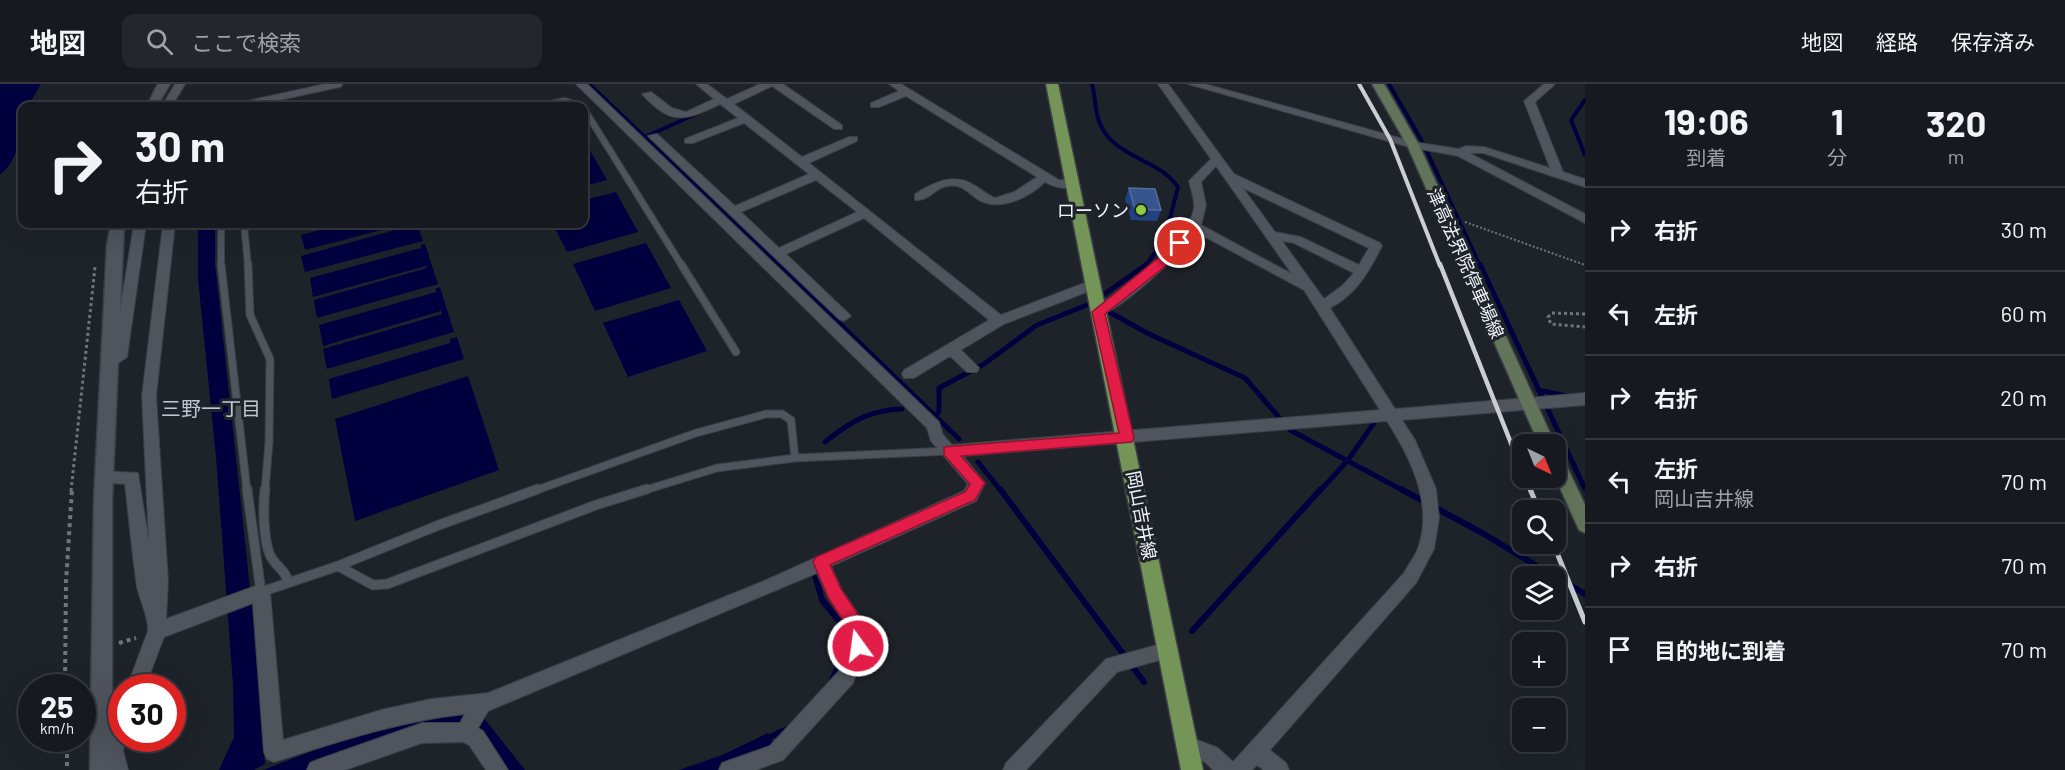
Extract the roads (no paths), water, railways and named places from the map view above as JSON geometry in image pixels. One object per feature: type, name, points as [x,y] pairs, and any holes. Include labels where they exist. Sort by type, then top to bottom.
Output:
[{"type":"main road","name":"岡山吉井線","points":[[1052,84],[1127,438],[1192,770]]},
{"type":"main road","name":"津高法界院停車場線","points":[[1378,84],[1421,146],[1539,403],[1545,434]]},
{"type":"main road","points":[[1566,478],[1578,498],[1585,525]]},
{"type":"street","points":[[154,102],[164,84]]},
{"type":"street","points":[[169,102],[180,84]]},
{"type":"street","points":[[581,84],[732,212],[844,316]]},
{"type":"street","points":[[700,84],[999,321]]},
{"type":"street","points":[[647,94],[675,116],[685,117],[768,84]]},
{"type":"street","points":[[776,84],[833,124],[844,114]]},
{"type":"street","points":[[894,84],[1057,184],[1072,184]]},
{"type":"street","points":[[1162,84],[1322,306],[1407,440],[1428,489],[1430,507],[1426,549],[1410,578],[1239,770]]},
{"type":"street","points":[[1193,84],[1421,146],[1461,153],[1585,219]]},
{"type":"street","points":[[1550,84],[1529,101],[1557,172]]},
{"type":"street","points":[[875,105],[906,92]]},
{"type":"street","points":[[689,141],[745,119]]},
{"type":"street","points":[[157,631],[258,593],[274,752],[381,719],[431,708],[483,702],[770,586],[970,496],[978,483],[936,437],[934,426],[663,155],[653,136]]},
{"type":"street","points":[[801,162],[853,139]]},
{"type":"street","points":[[1461,153],[1466,149],[1484,150],[1585,183]]},
{"type":"street","points":[[909,374],[999,321],[1098,302],[1168,258],[1194,226],[1200,207],[1195,181],[1216,160]]},
{"type":"street","points":[[732,212],[817,176]]},
{"type":"street","points":[[919,197],[947,182],[962,183],[987,200],[1002,203],[1036,186],[1044,176]]},
{"type":"street","points":[[1228,176],[1376,246],[1362,272],[1349,289],[1322,306]]},
{"type":"street","points":[[776,254],[865,213]]},
{"type":"street","points":[[1194,226],[1310,289]]},
{"type":"street","points":[[116,228],[104,477],[105,757],[118,770]]},
{"type":"street","points":[[108,365],[120,357],[139,228]]},
{"type":"street","points":[[141,674],[157,631],[159,581],[149,396],[169,228]]},
{"type":"street","points":[[1270,235],[1297,240],[1362,272]]},
{"type":"street","points":[[951,349],[972,368]]},
{"type":"street","points":[[949,451],[1585,399]]},
{"type":"street","points":[[104,477],[132,478],[146,587],[157,631]]},
{"type":"street","points":[[729,770],[776,753],[846,677],[858,646],[859,628],[835,594],[821,562]]},
{"type":"street","points":[[1013,770],[1112,665],[1168,650]]},
{"type":"street","points":[[465,732],[483,702]]},
{"type":"street","points":[[317,770],[422,733],[465,732],[476,738],[498,770]]},
{"type":"street","points":[[1187,746],[1211,755],[1228,770]]},
{"type":"street","points":[[1257,752],[1279,770]]},
{"type":"lane","points":[[256,102],[339,84]]},
{"type":"lane","points":[[588,118],[736,352]]},
{"type":"lane","points":[[221,228],[221,262],[236,411],[258,593],[338,566],[439,525],[696,433],[746,418],[782,414],[791,420],[795,458]]},
{"type":"lane","points":[[244,228],[250,285],[250,315],[270,359],[269,442],[263,510],[270,555],[287,575],[288,582]]},
{"type":"lane","points":[[338,566],[372,585],[387,584],[596,505],[717,468],[795,458],[949,451]]},
{"type":"waterway","points":[[589,84],[780,266]]},
{"type":"waterway","points":[[1092,84],[1097,116],[1108,137],[1127,152],[1160,170],[1178,187],[1164,241],[1146,265]]},
{"type":"waterway","points":[[1389,84],[1423,143],[1480,266]]},
{"type":"waterway","points":[[1585,100],[1571,120],[1585,155]]},
{"type":"waterway","points":[[645,137],[698,113]]},
{"type":"waterway","points":[[778,264],[959,439]]},
{"type":"waterway","points":[[1480,264],[1539,390]]},
{"type":"waterway","points":[[936,416],[939,411],[939,388],[984,364],[1037,325],[1092,303],[1146,265]]},
{"type":"waterway","points":[[1102,308],[1147,333],[1245,378],[1290,430],[1347,461]]},
{"type":"waterway","points":[[1539,390],[1566,396]]},
{"type":"waterway","points":[[1539,390],[1585,489]]},
{"type":"waterway","points":[[825,442],[860,418],[902,409]]},
{"type":"waterway","points":[[1347,461],[1374,423]]},
{"type":"waterway","points":[[1320,491],[1347,461]]},
{"type":"waterway","points":[[1347,461],[1404,491]]},
{"type":"waterway","points":[[978,462],[1001,491]]},
{"type":"waterway","points":[[1000,489],[1144,682]]},
{"type":"waterway","points":[[1192,631],[1321,489]]},
{"type":"waterway","points":[[1401,489],[1484,534],[1537,566]]},
{"type":"waterway","points":[[815,575],[822,600],[847,631],[847,648],[832,680]]},
{"type":"waterway","points":[[1566,583],[1585,594]]},
{"type":"waterway","points":[[766,739],[787,729]]},
{"type":"railway","points":[[1359,84],[1390,139],[1440,266]]},
{"type":"railway","points":[[1440,264],[1512,446]]},
{"type":"railway","points":[[1530,489],[1535,500]]},
{"type":"railway","points":[[1557,554],[1585,622]]},
{"type":"place","name":"ローソン","points":[[1141,210]]},
{"type":"district","name":"三野一丁目","points":[[211,408]]}]
